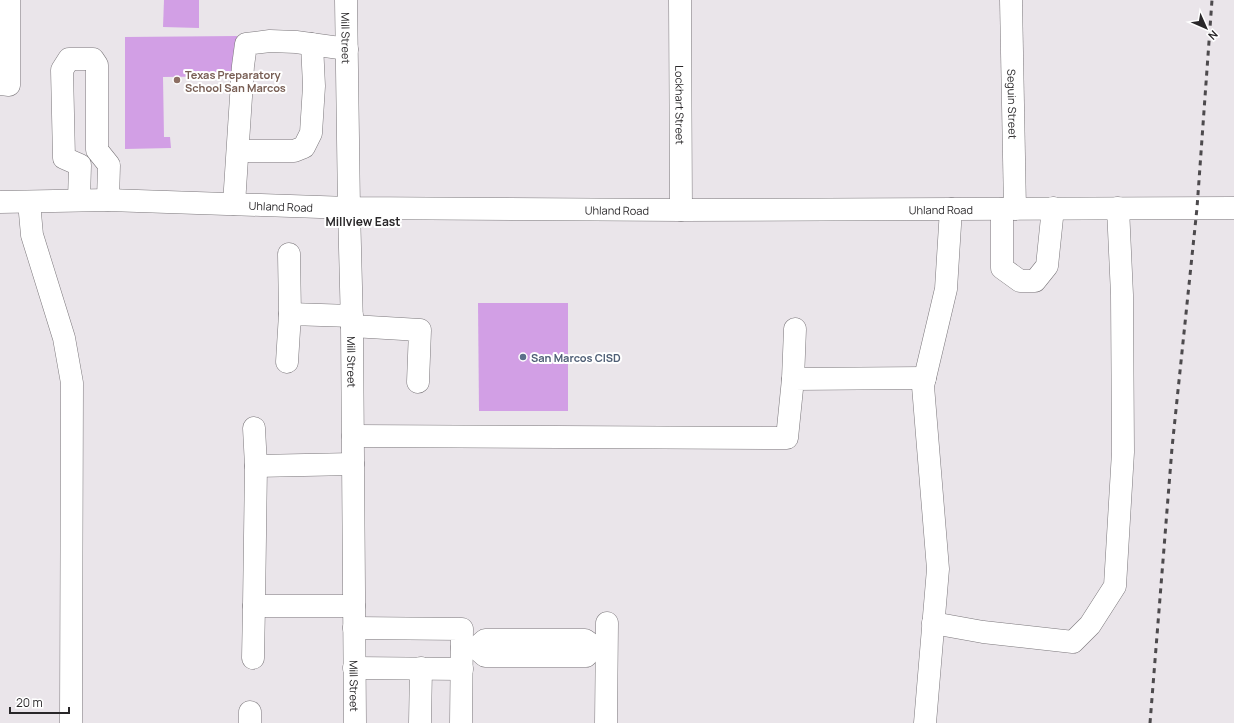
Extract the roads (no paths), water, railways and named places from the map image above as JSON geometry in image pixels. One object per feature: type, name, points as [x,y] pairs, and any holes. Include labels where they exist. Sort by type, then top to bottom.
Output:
[{"type":"street","points":[[0,84],[9,85],[9,0]]},
{"type":"street","name":"Mill Street","points":[[346,0],[352,321],[355,723]]},
{"type":"street","name":"Lockhart Street","points":[[680,0],[681,210]]},
{"type":"street","name":"Seguin Street","points":[[1010,0],[1008,209],[1002,268],[1020,282],[1035,281],[1047,266],[1053,208]]},
{"type":"street","points":[[234,204],[243,66],[246,44],[270,41],[296,42],[347,49]]},
{"type":"street","points":[[238,151],[294,151],[304,147],[311,133],[314,86],[312,44]]},
{"type":"street","points":[[79,200],[80,165],[64,158],[62,70],[69,59],[93,59],[97,65],[97,150],[109,165],[108,200]]},
{"type":"street","name":"Uhland Road","points":[[0,202],[108,200],[349,208],[681,210],[1234,208]]},
{"type":"street","points":[[29,202],[32,234],[64,338],[72,383],[71,723]]},
{"type":"street","points":[[933,623],[983,632],[1073,642],[1090,625],[1115,586],[1123,452],[1122,296],[1118,208]]},
{"type":"street","points":[[925,723],[938,569],[923,386],[946,288],[951,209]]},
{"type":"street","points":[[287,362],[290,314],[289,254]]},
{"type":"street","points":[[290,314],[420,330],[418,382]]},
{"type":"street","points":[[353,436],[787,438],[793,379],[795,329]]},
{"type":"street","points":[[793,379],[925,378]]},
{"type":"street","points":[[253,658],[256,466],[254,428]]},
{"type":"street","points":[[256,466],[353,464]]},
{"type":"street","points":[[254,606],[354,606]]},
{"type":"street","points":[[606,723],[601,647],[607,623]]},
{"type":"street","points":[[354,628],[462,629],[466,655],[461,723]]},
{"type":"street","points":[[354,668],[421,668],[466,655],[586,656],[601,647]]},
{"type":"street","points":[[420,723],[421,668]]},
{"type":"railway","points":[[1150,723],[1172,448],[1197,208],[1212,0]]},
{"type":"place","name":"Texas Preparatory School San Marcos","points":[[177,80]]},
{"type":"place","name":"San Marcos CISD","points":[[523,357]]},
{"type":"district","name":"Millview East","points":[[363,221]]}]
